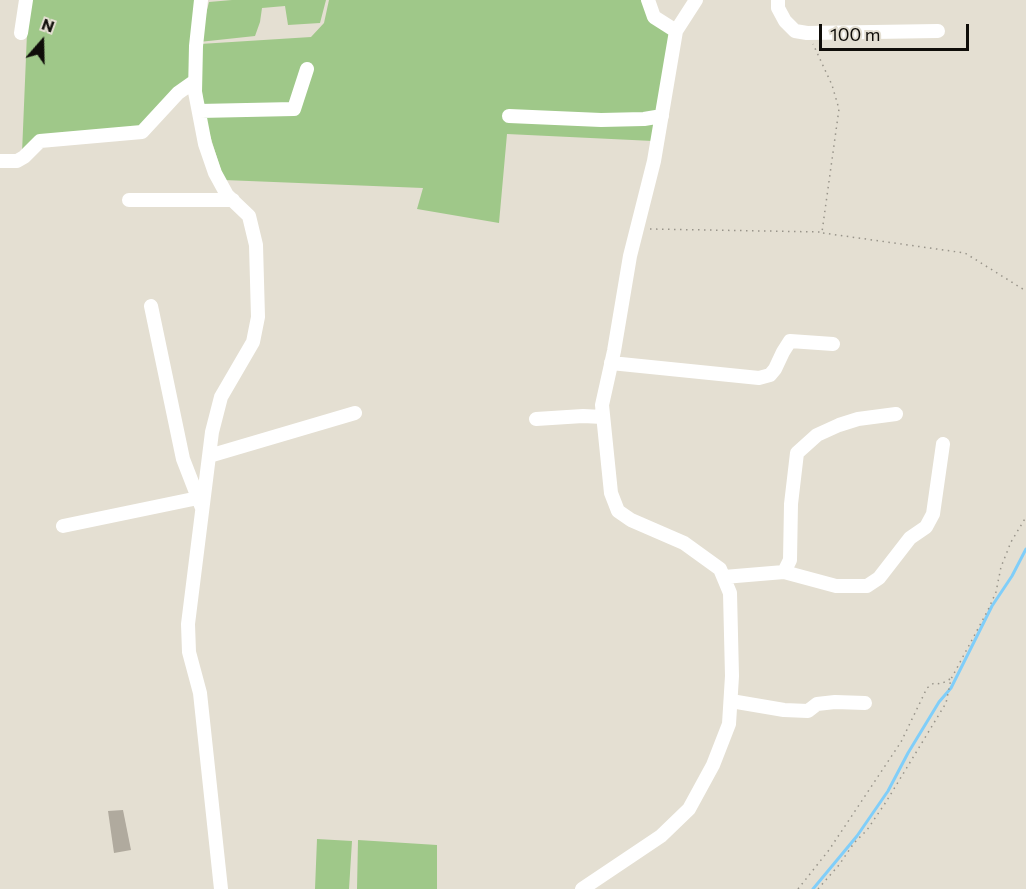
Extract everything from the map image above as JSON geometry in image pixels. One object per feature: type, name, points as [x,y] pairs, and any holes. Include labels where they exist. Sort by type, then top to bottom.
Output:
[{"type":"street","points":[[21,33],[26,0]]},
{"type":"street","points":[[216,0],[201,0],[195,81],[205,144],[214,173],[232,200],[249,216],[256,245],[258,317],[253,342],[221,397],[212,432],[200,504],[188,624],[189,652],[200,693],[221,889]]},
{"type":"street","points":[[648,0],[654,17],[676,31]]},
{"type":"street","points":[[582,889],[661,836],[688,809],[712,765],[729,724],[732,676],[730,593],[724,577],[720,569],[684,543],[631,520],[618,511],[611,493],[602,405],[630,256],[654,161],[676,31],[696,0]]},
{"type":"street","points":[[778,0],[778,8],[785,21],[795,31],[807,33],[938,31]]},
{"type":"street","points":[[199,111],[294,109],[307,69]]},
{"type":"street","points":[[0,161],[17,161],[40,141],[142,132],[178,93],[195,81]]},
{"type":"street","points":[[509,116],[601,120],[644,119],[662,116]]},
{"type":"street","points":[[129,200],[232,200]]},
{"type":"street","points":[[151,306],[183,459],[200,504]]},
{"type":"street","points":[[611,363],[759,378],[770,375],[790,341],[833,344]]},
{"type":"street","points":[[209,456],[355,413]]},
{"type":"street","points":[[784,572],[790,560],[791,504],[797,453],[817,435],[838,424],[896,414]]},
{"type":"street","points":[[536,419],[603,417]]},
{"type":"street","points":[[724,577],[784,572],[836,586],[867,586],[879,578],[910,538],[926,527],[933,514],[943,444]]},
{"type":"street","points":[[63,526],[200,504]]},
{"type":"street","points":[[730,701],[784,710],[808,711],[817,704],[835,702],[865,704]]},
{"type":"path","points":[[807,33],[832,85],[839,109],[822,232]]},
{"type":"path","points":[[637,229],[822,232],[965,253],[1026,291]]},
{"type":"path","points":[[818,889],[867,830],[946,703],[951,679],[988,610],[996,592],[1001,567],[1011,542],[1026,517]]},
{"type":"path","points":[[798,889],[829,850],[896,750],[927,688],[951,679]]},
{"type":"green space","points":[[32,0],[201,0],[196,74],[138,127],[39,137],[22,153],[28,9]]},
{"type":"green space","points":[[326,0],[320,23],[288,25],[285,6],[262,8],[255,36],[199,42],[209,2]]},
{"type":"green space","points":[[329,0],[646,0],[675,35],[653,141],[507,134],[499,223],[417,209],[423,188],[224,180],[203,113],[200,44],[311,37],[324,23]]},
{"type":"green space","points":[[317,839],[352,841],[349,889],[315,889]]},
{"type":"green space","points":[[358,840],[437,845],[437,889],[357,889]]},
{"type":"building","points":[[123,810],[131,850],[114,853],[108,811]]},
{"type":"waterway","points":[[813,889],[857,836],[888,791],[939,702],[951,688],[992,606],[1012,576],[1026,549]]}]
